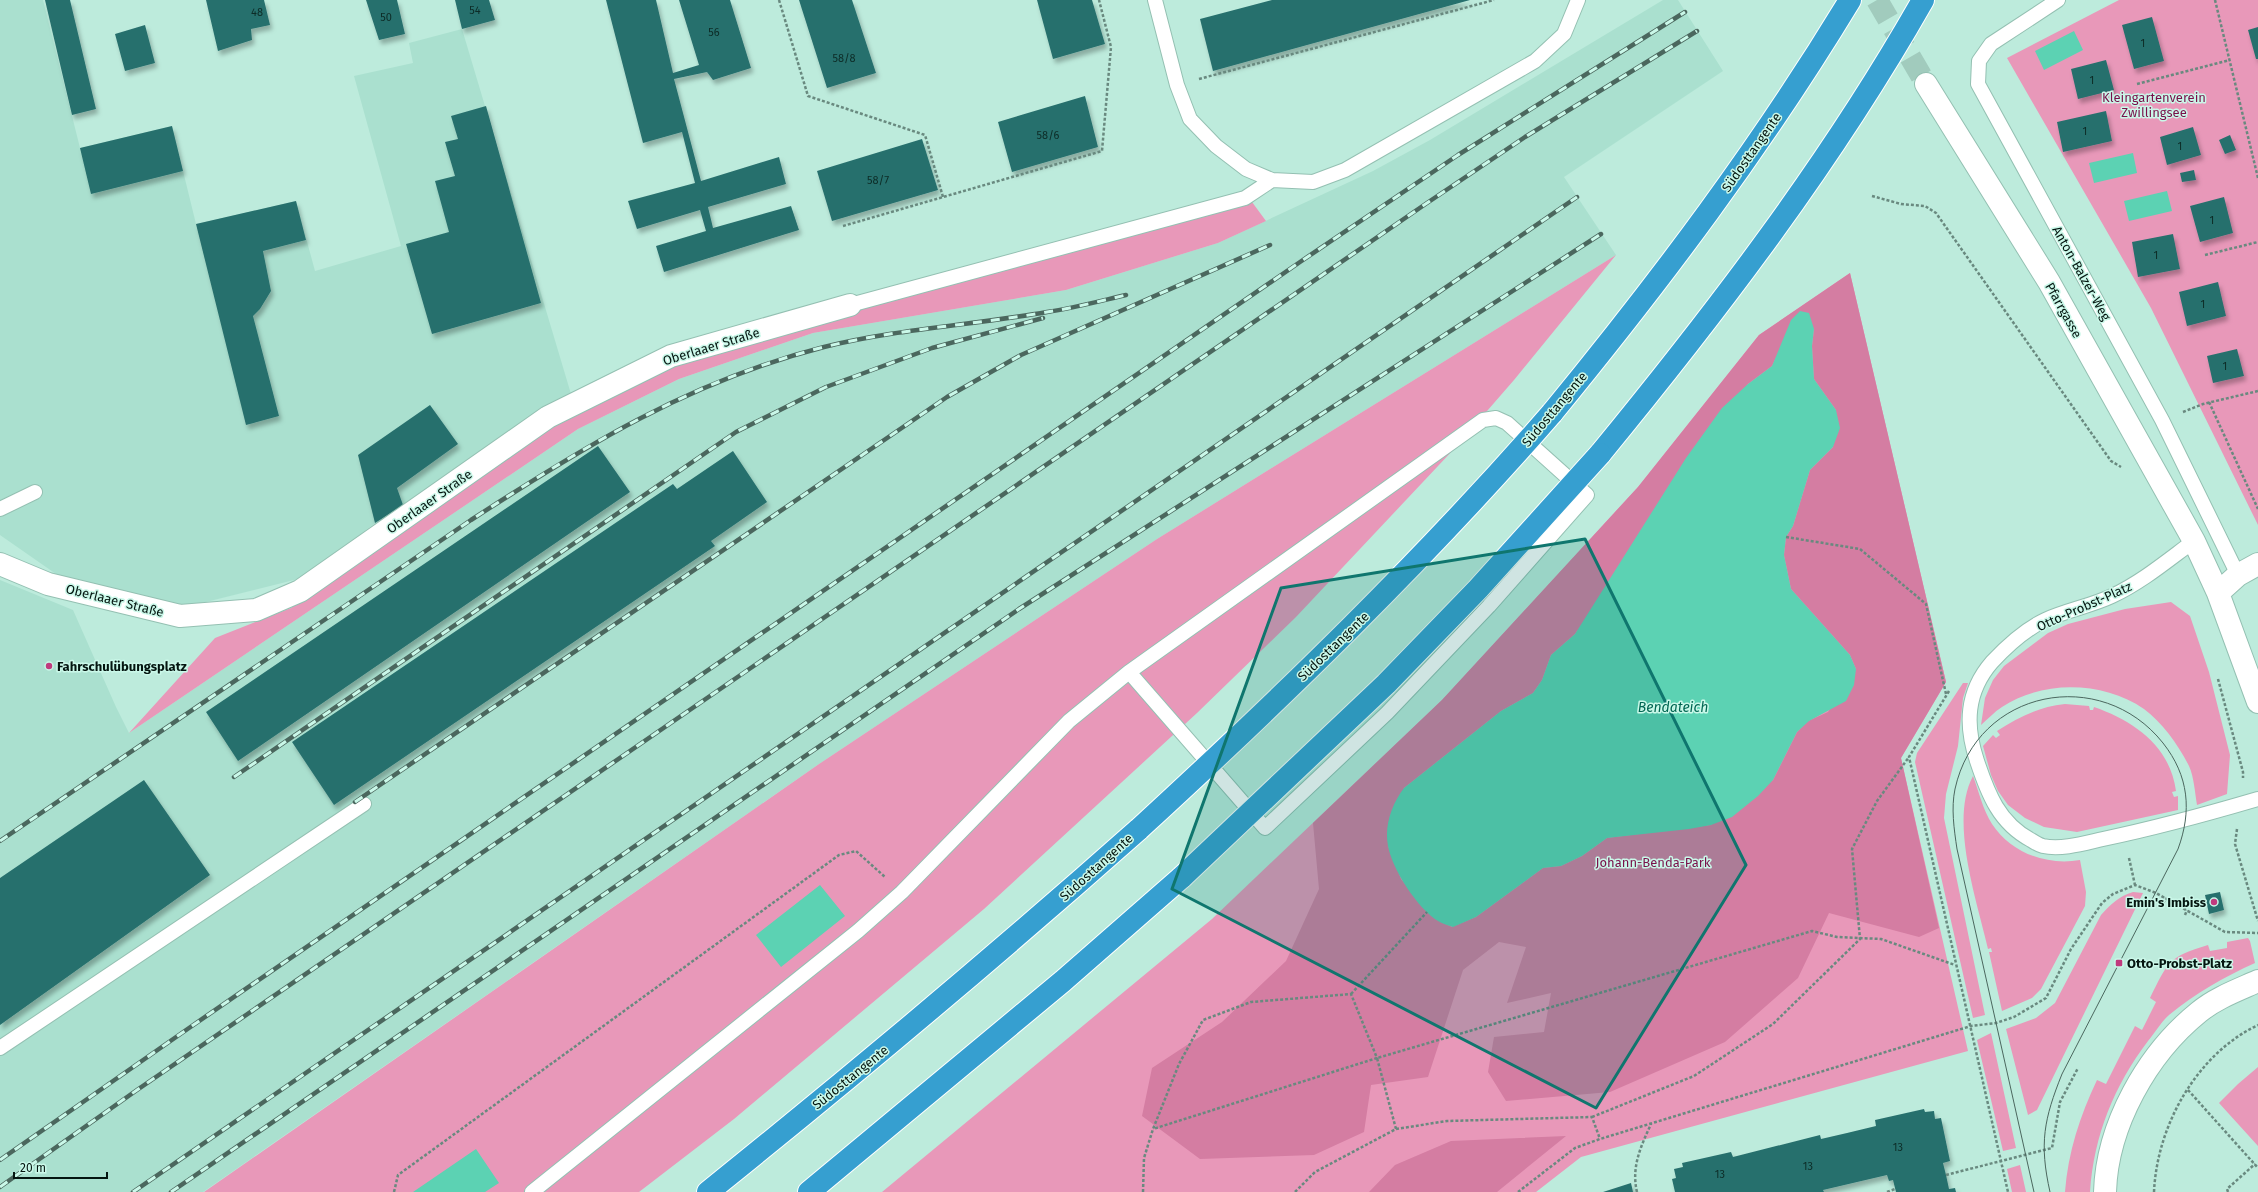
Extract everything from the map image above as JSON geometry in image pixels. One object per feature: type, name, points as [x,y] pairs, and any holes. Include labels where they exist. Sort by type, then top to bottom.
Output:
[{"type":"highway","name":"Südosttangente","points":[[708,1192],[860,1069],[991,959],[1139,829],[1224,751],[1346,634],[1428,550],[1552,413],[1691,238],[1811,65],[1850,0]]},
{"type":"highway","points":[[809,1192],[1063,981],[1182,876],[1386,684],[1478,589],[1600,454],[1728,294],[1789,209],[1857,109],[1923,0]]},
{"type":"street","name":"Pfarrgasse","points":[[1926,84],[2049,282],[2194,541]]},
{"type":"street","name":"Oberlaaer Straße","points":[[0,564],[48,584],[180,616],[256,610],[300,591],[548,417],[671,356],[850,305]]},
{"type":"street","points":[[2194,541],[2218,593],[2258,702]]},
{"type":"street","points":[[2218,593],[2238,575],[2258,564]]},
{"type":"street","points":[[2105,1192],[2109,1155],[2118,1128],[2135,1090],[2160,1053],[2199,1012],[2219,999],[2258,981]]},
{"type":"lane","points":[[1155,0],[1177,85],[1190,119],[1216,146],[1246,169],[1272,180],[1313,182],[1346,170],[1535,61],[1564,34],[1578,0]]},
{"type":"lane","name":"Anton-Balzer-Weg","points":[[2058,0],[1991,44],[1979,61],[1978,84],[2162,420],[2238,575]]},
{"type":"lane","points":[[850,305],[1245,198],[1272,180]]},
{"type":"lane","points":[[532,1192],[852,936],[902,892],[1069,722],[1129,672],[1483,420],[1496,418],[1507,423],[1587,495],[1489,606],[1387,713],[1265,828],[1129,672]]},
{"type":"lane","points":[[0,509],[35,492]]},
{"type":"lane","name":"Otto-Probst-Platz","points":[[2194,541],[2145,576],[2111,596],[2044,621],[2013,642],[1991,663],[1974,691],[1970,709],[1971,741],[1984,784],[1994,806],[2005,821],[2020,834],[2042,846],[2071,846],[2123,835],[2215,813],[2258,799]]},
{"type":"lane","points":[[0,1048],[364,804]]},
{"type":"path","points":[[778,0],[808,96],[925,135],[943,197]]},
{"type":"path","points":[[844,226],[1102,151],[1111,46],[1099,0]]},
{"type":"path","points":[[1177,85],[1494,0]]},
{"type":"path","points":[[2215,0],[2258,178]]},
{"type":"path","points":[[2137,84],[2230,60]]},
{"type":"path","points":[[1872,196],[1901,204],[1925,206],[1936,213],[2111,461],[2124,469]]},
{"type":"path","points":[[2205,255],[2258,242]]},
{"type":"path","points":[[2162,420],[2210,402],[2258,391]]},
{"type":"path","points":[[2210,402],[2258,509]]},
{"type":"path","points":[[1786,537],[1860,549],[1926,604],[1946,694]]},
{"type":"path","points":[[2217,673],[2243,772],[2235,844],[2258,921]]},
{"type":"path","points":[[1860,940],[1853,877],[1852,849],[1877,801],[1909,756]]},
{"type":"path","points":[[2123,835],[2135,885]]},
{"type":"path","points":[[394,1192],[398,1175],[839,855],[856,851],[902,892]]},
{"type":"path","points":[[1518,1192],[1575,1148],[1600,1139],[1971,1026],[1996,1023],[2014,1017],[2046,998],[2071,949],[2102,903],[2113,894],[2135,885],[2166,898],[2225,932],[2258,933]]},
{"type":"path","points":[[2163,903],[2166,898]]},
{"type":"path","points":[[2185,915],[2187,910]]},
{"type":"path","points":[[1143,1192],[1144,1158],[1153,1129],[1179,1064],[1203,1020],[1251,1002],[1351,994],[1427,912]]},
{"type":"path","points":[[1153,1129],[1378,1058],[1812,931],[1837,937],[1860,940],[1881,939],[1956,965]]},
{"type":"path","points":[[1295,1192],[1315,1172],[1396,1129],[1447,1121],[1592,1117],[1694,1076],[1773,1024],[1860,940]]},
{"type":"path","points":[[1351,994],[1378,1058],[1396,1129]]},
{"type":"path","points":[[2154,1192],[2155,1170],[2166,1134],[2179,1102],[2207,1061],[2238,1034],[2258,1025]]},
{"type":"path","points":[[1946,1175],[2052,1148],[2060,1102],[2078,1068]]},
{"type":"path","points":[[2188,1090],[2258,1168]]},
{"type":"path","points":[[1592,1117],[1600,1139]]},
{"type":"path","points":[[1637,1192],[1635,1183],[1638,1153],[1651,1124]]},
{"type":"path","points":[[2228,1192],[2227,1189],[2254,1164]]},
{"type":"path","points":[[1887,1192],[1895,1189]]},
{"type":"highlighted area","points":[[1585,539],[1746,865],[1596,1108],[1172,889],[1281,588]]},
{"type":"shaded area","points":[[0,0],[43,0],[80,148],[172,126],[196,224],[296,201],[315,271],[401,246],[354,76],[413,63],[409,43],[462,29],[571,394],[375,523],[306,577],[182,608],[56,574],[0,535]]},
{"type":"shaded area","points":[[1663,0],[1678,0],[1723,71],[1564,177],[1616,255],[1157,539],[819,764],[203,1192],[0,1192],[0,580],[73,610],[129,733],[578,429],[679,379],[813,333],[1066,290],[1218,243],[1373,171],[1430,140]]},
{"type":"green space","name":"Kleingartenverein Zwillingsee","points":[[2119,0],[2258,0],[2258,525],[2151,308],[2007,58]]},
{"type":"green space","points":[[1252,202],[1266,221],[1218,243],[1066,290],[813,333],[679,379],[578,429],[129,733],[215,638],[291,608],[567,417],[672,365],[843,312]]},
{"type":"green space","points":[[1616,255],[1514,380],[1454,449],[1296,617],[1197,713],[984,909],[734,1119],[639,1192],[204,1192],[819,764],[1157,539]]},
{"type":"green space","name":"Johann-Benda-Park","points":[[1850,273],[1946,682],[1901,758],[1968,1051],[1581,1157],[1536,1192],[882,1192],[1212,919],[1442,700],[1638,487],[1759,335]]},
{"type":"green space","points":[[1850,273],[1946,682],[1901,758],[1939,928],[1919,937],[1829,913],[1798,978],[1725,1042],[1610,1092],[1506,1101],[1488,1072],[1494,1037],[1544,1032],[1551,993],[1507,1003],[1526,947],[1499,942],[1463,970],[1428,1077],[1371,1085],[1364,1132],[1314,1155],[1200,1159],[1142,1116],[1152,1068],[1222,1022],[1286,961],[1319,889],[1313,823],[1442,700],[1638,487],[1759,335]],"holes":[[[1814,329],[1812,346],[1814,379],[1836,410],[1833,447],[1810,470],[1793,526],[1786,537],[1784,555],[1791,589],[1850,655],[1856,669],[1828,712],[1808,721],[1797,732],[1773,780],[1711,825],[1607,838],[1582,856],[1561,866],[1543,868],[1476,917],[1452,927],[1439,921],[1417,899],[1401,879],[1388,846],[1404,788],[1501,711],[1533,693],[1542,680],[1551,655],[1575,634],[1748,384],[1772,366],[1782,345]]]},
{"type":"green space","points":[[2171,602],[2190,616],[2209,672],[2230,755],[2227,794],[2197,805],[2191,770],[2170,735],[2151,714],[2144,709],[2128,700],[2110,693],[2073,687],[2054,688],[2036,692],[2018,698],[2002,707],[1981,725],[1985,698],[1993,680],[2004,666],[2048,633],[2068,624],[2125,609]]},
{"type":"green space","points":[[1963,683],[1968,683],[1963,698],[1958,746],[1946,794],[1944,818],[1985,1015],[1973,1018],[1915,762],[1917,753]]},
{"type":"green space","points":[[2065,704],[2089,706],[2090,710],[2093,710],[2094,707],[2123,720],[2148,737],[2158,748],[2172,775],[2176,791],[2172,792],[2174,797],[2178,796],[2178,810],[2077,832],[2044,827],[2025,818],[2008,805],[1998,791],[1991,775],[1983,746],[1993,735],[1996,738],[2000,735],[1997,731],[2013,721],[2037,710]]},
{"type":"green space","points":[[1973,776],[1986,813],[2000,834],[2019,850],[2043,859],[2055,861],[2080,860],[2086,892],[2085,906],[2041,989],[2032,998],[2002,1011],[1989,952],[1992,952],[1991,948],[1988,949],[1972,885],[1964,838],[1966,794]]},
{"type":"green space","points":[[2133,892],[2143,893],[2037,1110],[2028,1115],[2006,1029],[2036,1018],[2055,1003],[2101,915],[2116,901]]},
{"type":"green space","points":[[2248,938],[2255,963],[2210,986],[2179,1007],[2166,1018],[2148,1041],[2125,1076],[2108,1112],[2096,1151],[2090,1192],[2065,1192],[2069,1163],[2076,1134],[2097,1080],[2106,1084],[2135,1026],[2142,1030],[2156,1002],[2150,998],[2161,976],[2171,962],[2185,953],[2195,949],[2208,945],[2210,951],[2227,948],[2227,942]]},
{"type":"green space","points":[[1991,1033],[2016,1148],[2003,1151],[1977,1040]]},
{"type":"green space","points":[[2258,1067],[2258,1146],[2219,1103]]},
{"type":"green space","points":[[1566,1136],[1497,1192],[1369,1192],[1395,1165],[1451,1141]]},
{"type":"green space","points":[[2020,1165],[2026,1192],[2012,1192],[2007,1169]]},
{"type":"water","points":[[2074,31],[2083,50],[2044,70],[2035,51]]},
{"type":"water","points":[[2133,153],[2137,173],[2094,183],[2089,163]]},
{"type":"water","points":[[2167,191],[2172,211],[2129,221],[2124,201]]},
{"type":"water","name":"Bendateich","points":[[1800,311],[1809,313],[1814,329],[1812,346],[1814,379],[1836,410],[1840,428],[1833,447],[1810,470],[1793,526],[1786,537],[1784,555],[1791,589],[1850,655],[1856,669],[1854,685],[1846,701],[1809,721],[1797,732],[1773,780],[1758,796],[1732,817],[1711,825],[1689,829],[1607,838],[1582,856],[1561,866],[1543,868],[1476,917],[1453,927],[1438,921],[1430,915],[1414,898],[1400,877],[1390,855],[1387,838],[1388,823],[1390,815],[1400,794],[1404,788],[1501,711],[1533,693],[1542,680],[1551,655],[1575,634],[1686,458],[1722,408],[1748,384],[1772,366],[1791,320]]},
{"type":"water","points":[[820,885],[845,916],[781,967],[756,935]]},
{"type":"water","points":[[476,1149],[499,1183],[485,1192],[413,1192]]},
{"type":"building","points":[[45,0],[70,0],[96,109],[72,115]]},
{"type":"building","points":[[206,0],[264,0],[270,25],[251,29],[252,40],[218,51]]},
{"type":"building","points":[[366,0],[397,0],[405,34],[379,40]]},
{"type":"building","points":[[455,0],[489,0],[495,20],[462,29]]},
{"type":"building","points":[[606,0],[656,0],[673,73],[699,65],[679,0],[730,0],[751,68],[713,80],[707,72],[674,79],[701,181],[779,157],[786,184],[708,207],[713,228],[791,206],[799,230],[664,272],[656,246],[706,231],[700,210],[637,229],[628,201],[695,183],[682,132],[643,143]]},
{"type":"building","points":[[799,0],[852,0],[876,73],[827,88]]},
{"type":"building","points":[[1037,0],[1092,0],[1105,44],[1053,59]]},
{"type":"building","points":[[1272,0],[1470,0],[1213,71],[1200,19]]},
{"type":"building","points":[[2152,17],[2164,61],[2134,69],[2122,25]]},
{"type":"building","points":[[145,25],[155,63],[125,71],[115,34]]},
{"type":"building","points":[[2258,27],[2258,59],[2256,59],[2248,30]]},
{"type":"building","points":[[2106,60],[2114,90],[2078,99],[2071,69]]},
{"type":"building","points":[[1085,96],[1098,147],[1012,172],[998,122]]},
{"type":"building","points":[[486,106],[541,303],[432,334],[406,244],[449,232],[435,181],[455,176],[445,142],[458,139],[451,116]]},
{"type":"building","points":[[2106,111],[2112,141],[2063,152],[2057,122]]},
{"type":"building","points":[[172,126],[183,171],[91,194],[80,148]]},
{"type":"building","points":[[2193,127],[2201,155],[2167,165],[2160,137]]},
{"type":"building","points":[[2230,135],[2236,150],[2225,154],[2219,140]]},
{"type":"building","points":[[922,139],[938,190],[832,221],[817,171]]},
{"type":"building","points":[[2194,170],[2196,180],[2182,182],[2180,173]]},
{"type":"building","points":[[2224,197],[2233,233],[2200,242],[2190,206]]},
{"type":"building","points":[[296,201],[306,240],[263,251],[271,291],[260,309],[253,316],[279,416],[246,425],[196,224]]},
{"type":"building","points":[[2173,234],[2180,269],[2138,277],[2132,242]]},
{"type":"building","points":[[2218,282],[2226,316],[2187,326],[2179,292]]},
{"type":"building","points":[[2237,349],[2244,376],[2213,383],[2207,356]]},
{"type":"building","points":[[430,405],[458,444],[397,488],[403,505],[375,523],[358,455]]},
{"type":"building","points":[[598,446],[630,492],[238,761],[206,712]]},
{"type":"building","points":[[733,451],[767,502],[711,541],[715,546],[334,805],[292,742],[673,484],[677,489]]},
{"type":"building","points":[[144,780],[210,875],[0,1025],[0,878]]},
{"type":"building","name":"Emin's Imbiss","points":[[2220,892],[2224,910],[2209,914],[2205,895]]},
{"type":"building","points":[[1924,1109],[1925,1112],[1934,1111],[1935,1119],[1941,1118],[1950,1161],[1943,1163],[1949,1189],[1955,1188],[1956,1192],[1896,1192],[1893,1180],[1889,1181],[1887,1175],[1823,1190],[1824,1192],[1675,1192],[1672,1179],[1676,1178],[1674,1169],[1683,1167],[1682,1163],[1731,1152],[1733,1157],[1820,1135],[1821,1139],[1876,1126],[1875,1120]]},
{"type":"building","points":[[1631,1183],[1633,1192],[1603,1192]]},
{"type":"tunnel","points":[[1877,0],[1926,84]]},
{"type":"tram line","points":[[2034,1192],[1957,849],[1953,819],[1953,804],[1955,789],[1968,755],[1988,729],[2014,710],[2044,699],[2076,697],[2107,703],[2137,718],[2163,743],[2172,755],[2183,781],[2186,794],[2186,807],[2185,821],[2178,849],[2062,1074],[2056,1090],[2047,1118],[2044,1145],[2050,1192]]},
{"type":"railway","points":[[0,1160],[1300,262],[1458,155],[1685,12]]},
{"type":"railway","points":[[0,1187],[137,1090],[1427,203],[1525,137],[1697,31]]},
{"type":"railway","points":[[133,1192],[1577,197]]},
{"type":"railway","points":[[171,1192],[1019,609],[1601,234]]},
{"type":"railway","points":[[355,802],[947,397],[1021,355],[1270,245]]},
{"type":"railway","points":[[0,841],[471,520],[597,442],[640,418],[683,397],[728,378],[775,361],[824,347],[907,331],[1057,310],[1126,295]]},
{"type":"railway","points":[[234,777],[736,432],[826,387],[932,348],[1043,318]]},
{"type":"place","name":"Fahrschulübungsplatz","points":[[49,666]]},
{"type":"place","name":"Emin's Imbiss","points":[[2214,902]]},
{"type":"place","name":"Otto-Probst-Platz","points":[[2119,963]]}]
